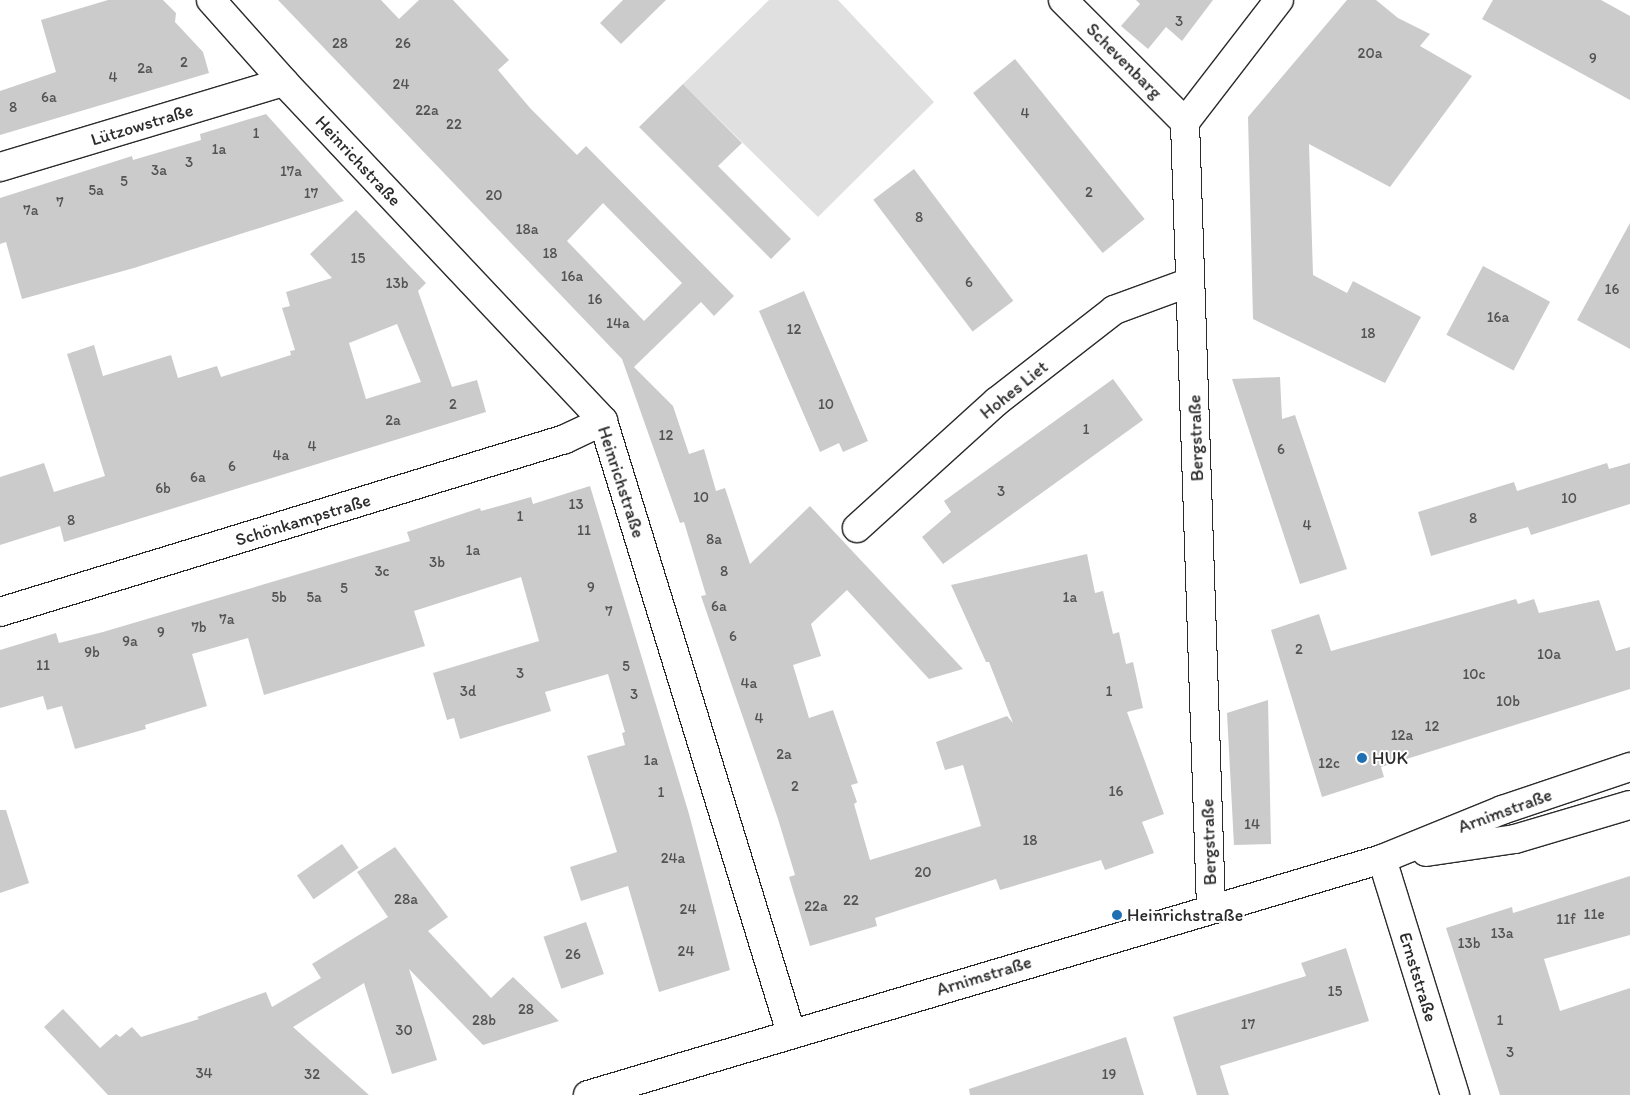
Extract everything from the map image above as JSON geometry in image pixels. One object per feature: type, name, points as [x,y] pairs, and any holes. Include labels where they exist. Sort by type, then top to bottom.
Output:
[{"type":"street","name":"Heinrichstraße","points":[[211,0],[284,82],[603,421],[791,1033]]},
{"type":"street","name":"Schevenbarg","points":[[1063,0],[1185,122]]},
{"type":"street","points":[[1185,122],[1279,0]]},
{"type":"street","name":"Lützowstraße","points":[[0,167],[284,82]]},
{"type":"street","name":"Bergstraße","points":[[1185,122],[1211,907]]},
{"type":"street","name":"Hohes Liet","points":[[857,528],[996,402],[1114,310],[1190,282]]},
{"type":"street","name":"Schönkampstraße","points":[[0,612],[566,439],[603,421]]},
{"type":"street","name":"Arnimstraße","points":[[588,1095],[1211,907],[1382,858],[1502,810],[1630,767]]},
{"type":"street","name":"Arnimstraße","points":[[1382,858],[1515,839],[1630,805]]},
{"type":"street","name":"Ernststraße","points":[[1382,858],[1455,1095]]},
{"type":"shaded area","points":[[769,0],[838,0],[934,102],[818,217],[683,84]]},
{"type":"building","points":[[108,0],[163,0],[176,13],[175,22],[203,52],[209,73],[0,135],[0,91],[56,72],[41,20]]},
{"type":"building","points":[[278,0],[381,0],[399,19],[419,0],[453,0],[509,60],[498,70],[530,108],[577,155],[586,146],[734,296],[714,316],[701,302],[634,367],[673,406],[689,454],[704,449],[716,491],[725,488],[750,564],[810,506],[963,669],[929,679],[847,590],[811,624],[821,656],[793,665],[809,718],[833,710],[858,783],[851,785],[857,802],[854,804],[870,860],[981,826],[963,765],[945,770],[936,742],[1007,716],[1013,723],[989,662],[986,662],[951,585],[1087,554],[1095,593],[1103,591],[1113,634],[1119,632],[1126,664],[1133,662],[1143,708],[1127,712],[1164,814],[1142,822],[1154,853],[1105,870],[1101,860],[1000,890],[996,879],[875,918],[877,926],[810,946],[789,877],[795,875],[778,819],[701,596],[706,595],[684,522],[680,523],[622,359]],"holes":[[[603,203],[682,283],[644,321],[567,241]]]},
{"type":"building","points":[[623,0],[666,0],[621,44],[600,23]]},
{"type":"building","points":[[1136,0],[1213,0],[1182,41],[1166,27],[1148,49],[1121,26],[1140,4]]},
{"type":"building","points":[[1347,0],[1376,0],[1398,18],[1430,34],[1420,46],[1472,76],[1390,187],[1309,144],[1313,275],[1347,293],[1353,281],[1421,317],[1385,383],[1253,319],[1248,117]]},
{"type":"building","points":[[1493,0],[1601,0],[1630,16],[1630,100],[1482,19]]},
{"type":"building","points":[[1015,59],[1145,219],[1103,253],[973,93]]},
{"type":"building","points":[[683,84],[742,143],[718,166],[791,239],[771,259],[639,127]]},
{"type":"building","points":[[266,114],[344,201],[134,268],[22,299],[6,242],[0,244],[0,198],[132,156],[133,160],[201,140],[200,134]]},
{"type":"building","points":[[914,169],[1013,301],[973,331],[873,200]]},
{"type":"building","points":[[356,210],[426,283],[418,291],[452,387],[477,380],[486,412],[64,542],[60,526],[0,545],[0,477],[44,463],[54,492],[105,476],[67,354],[94,345],[103,376],[171,355],[178,378],[217,366],[221,377],[291,355],[290,351],[295,350],[282,308],[290,306],[286,292],[332,278],[310,254]],"holes":[[[397,324],[421,382],[366,399],[349,343]]]},
{"type":"building","points":[[1630,223],[1630,349],[1577,320]]},
{"type":"building","points":[[1483,266],[1550,302],[1513,371],[1446,335]]},
{"type":"building","points":[[804,291],[868,441],[843,452],[839,443],[820,452],[759,311]]},
{"type":"building","points":[[1280,377],[1282,419],[1295,415],[1347,569],[1300,584],[1232,379]]},
{"type":"building","points":[[1113,379],[1143,420],[943,564],[922,537],[951,512],[944,501]]},
{"type":"building","points":[[1607,463],[1609,469],[1630,463],[1630,504],[1531,535],[1528,527],[1431,556],[1418,512],[1514,482],[1517,491]]},
{"type":"building","points":[[590,486],[689,814],[730,970],[659,992],[628,886],[581,901],[570,867],[617,852],[587,756],[625,745],[622,733],[625,732],[608,674],[545,692],[551,711],[460,739],[454,718],[447,720],[433,673],[539,641],[521,577],[414,611],[425,646],[264,695],[248,638],[192,654],[207,706],[145,725],[146,729],[75,749],[62,706],[47,710],[43,696],[0,708],[0,650],[56,633],[59,643],[103,632],[410,541],[407,532],[480,508],[481,511],[531,497],[533,504]]},
{"type":"building","points":[[1516,599],[1518,604],[1534,599],[1539,613],[1599,600],[1616,651],[1630,647],[1630,689],[1381,767],[1384,777],[1322,797],[1271,630],[1319,614],[1331,651]]},
{"type":"building","points":[[1268,700],[1271,844],[1234,845],[1227,713]]},
{"type":"building","points":[[0,810],[6,810],[29,883],[0,893]]},
{"type":"building","points":[[342,844],[359,868],[314,899],[297,876]]},
{"type":"building","points":[[395,847],[448,917],[428,931],[491,998],[513,977],[559,1021],[483,1045],[409,969],[437,1060],[392,1074],[364,983],[293,1027],[369,1095],[108,1095],[44,1027],[63,1009],[100,1048],[116,1034],[120,1037],[132,1027],[141,1037],[199,1019],[197,1017],[266,992],[272,1007],[321,978],[312,964],[388,917],[357,872]]},
{"type":"building","points":[[1630,876],[1630,935],[1544,959],[1560,1011],[1630,988],[1630,1095],[1500,1095],[1446,928],[1512,907],[1513,913]]},
{"type":"building","points":[[586,922],[604,974],[561,989],[543,937]]},
{"type":"building","points":[[1346,948],[1369,1021],[1220,1066],[1229,1095],[1197,1095],[1173,1017],[1306,976],[1301,963]]},
{"type":"building","points":[[1126,1037],[1144,1095],[970,1095],[969,1089]]},
{"type":"place","name":"HUK","points":[[1362,758]]},
{"type":"place","name":"Heinrichstraße","points":[[1117,915]]}]
